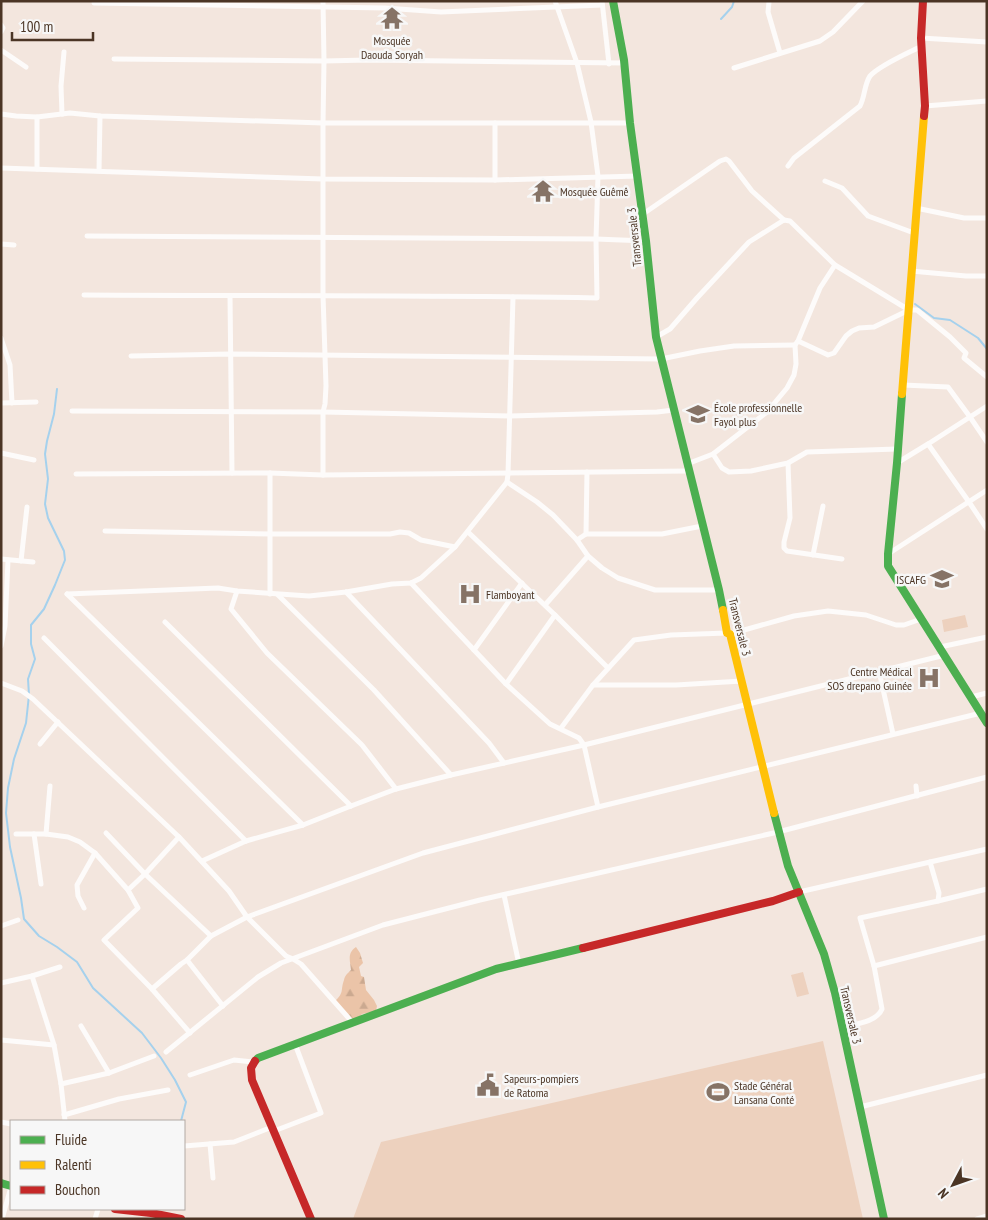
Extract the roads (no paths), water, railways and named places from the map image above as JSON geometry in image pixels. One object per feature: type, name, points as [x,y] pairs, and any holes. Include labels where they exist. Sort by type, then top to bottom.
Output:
[{"type":"street","points":[[84,295],[513,296],[597,298],[598,176],[591,122],[577,63],[555,1]]},
{"type":"street","name":"Transversale 3","points":[[613,1],[624,63],[656,337],[778,832],[788,866],[824,954],[836,993],[884,1219]]},
{"type":"street","points":[[734,68],[820,41],[832,32],[863,1]]},
{"type":"street","points":[[924,1],[922,42],[925,106],[888,566],[987,723]]},
{"type":"street","points":[[769,2],[768,12],[780,53]]},
{"type":"street","points":[[94,3],[323,4],[442,12],[557,8],[602,3],[609,64]]},
{"type":"street","points":[[323,4],[323,295],[326,386],[323,412],[323,475]]},
{"type":"street","points":[[1,25],[3,28],[1,32]]},
{"type":"street","points":[[788,166],[794,158],[860,106],[870,76],[922,42],[987,42]]},
{"type":"street","points":[[1,50],[26,67]]},
{"type":"street","points":[[62,114],[61,86],[64,52]]},
{"type":"street","points":[[114,59],[624,63]]},
{"type":"street","points":[[925,106],[987,102]]},
{"type":"street","points":[[1,114],[37,117],[80,114],[323,123],[630,123]]},
{"type":"street","points":[[99,171],[100,116]]},
{"type":"street","points":[[37,117],[38,169]]},
{"type":"street","points":[[495,123],[495,180]]},
{"type":"street","points":[[642,214],[720,161],[726,159],[752,191],[784,220],[790,221],[835,265],[909,310]]},
{"type":"street","points":[[1,168],[323,179],[495,180],[638,176]]},
{"type":"street","points":[[825,181],[842,188],[868,216],[914,234]]},
{"type":"street","points":[[916,208],[964,218],[987,218]]},
{"type":"street","points":[[656,337],[670,329],[749,242],[784,220]]},
{"type":"street","points":[[87,236],[596,239],[646,241]]},
{"type":"street","points":[[1,244],[14,245]]},
{"type":"street","points":[[76,474],[270,472],[323,475],[508,474],[688,468],[713,454],[767,412],[787,388],[794,375],[797,343],[820,288],[835,265]]},
{"type":"street","points":[[911,271],[987,276]]},
{"type":"street","points":[[230,296],[232,473]]},
{"type":"street","points":[[303,825],[67,594],[218,588],[309,596],[411,583],[421,578],[455,547],[506,482],[508,474],[513,296]]},
{"type":"street","points":[[131,356],[230,354],[661,359],[734,346],[797,343],[826,354],[832,354],[852,331],[859,328],[874,327],[909,310],[916,310],[950,337],[966,353],[964,358],[987,377]]},
{"type":"street","points":[[1,338],[10,365],[12,402]]},
{"type":"street","points":[[903,385],[948,387],[987,442]]},
{"type":"street","points":[[1,403],[36,402]]},
{"type":"street","points":[[897,463],[987,406]]},
{"type":"street","points":[[72,412],[323,412],[510,416],[674,410]]},
{"type":"street","points":[[928,444],[987,529]]},
{"type":"street","points":[[713,454],[722,468],[729,472],[751,471],[788,463],[807,452],[897,449]]},
{"type":"street","points":[[1,453],[34,460]]},
{"type":"street","points":[[788,463],[790,518],[783,546],[787,551],[842,560]]},
{"type":"street","points":[[270,472],[270,594]]},
{"type":"street","points":[[586,534],[587,472]]},
{"type":"street","points":[[506,482],[553,515],[588,556],[618,578],[655,590],[719,590]]},
{"type":"street","points":[[888,554],[987,490]]},
{"type":"street","points":[[813,555],[823,506]]},
{"type":"street","points":[[21,561],[27,507]]},
{"type":"street","points":[[576,540],[586,534],[662,534],[702,526]]},
{"type":"street","points":[[105,531],[271,534],[390,534],[400,532],[409,533],[421,540],[455,547]]},
{"type":"street","points":[[468,532],[608,668]]},
{"type":"street","points":[[545,605],[588,556]]},
{"type":"street","points":[[1,559],[33,562]]},
{"type":"street","points":[[1,646],[5,626],[8,560]]},
{"type":"street","points":[[411,583],[506,684],[550,724],[579,738],[584,745],[598,807]]},
{"type":"street","points":[[474,650],[522,583]]},
{"type":"street","points":[[237,591],[231,609],[267,653],[362,745],[396,789]]},
{"type":"street","points":[[346,592],[489,743],[504,763]]},
{"type":"street","points":[[278,594],[374,690],[451,775]]},
{"type":"street","points":[[560,728],[592,685],[634,640],[672,634],[729,634],[794,616],[828,611],[866,615],[896,626],[921,618]]},
{"type":"street","points":[[506,684],[555,615]]},
{"type":"street","points":[[165,622],[351,806]]},
{"type":"street","points":[[940,647],[987,637]]},
{"type":"street","points":[[44,638],[246,841]]},
{"type":"street","points":[[202,861],[246,841],[303,825],[396,789],[584,745],[945,655]]},
{"type":"street","points":[[878,671],[893,734]]},
{"type":"street","points":[[592,685],[676,685],[742,681]]},
{"type":"street","points":[[1,683],[28,694],[179,837],[229,891],[247,917],[286,956],[300,964],[353,1023]]},
{"type":"street","points":[[971,697],[987,693]]},
{"type":"street","points":[[152,989],[187,960],[211,936],[247,917],[423,853],[598,807],[981,713]]},
{"type":"street","points":[[40,744],[58,722]]},
{"type":"street","points":[[166,1052],[258,977],[280,963],[383,925],[778,832],[987,777]]},
{"type":"street","points":[[46,834],[50,786]]},
{"type":"street","points":[[916,786],[917,796]]},
{"type":"street","points":[[106,833],[145,874],[211,936]]},
{"type":"street","points":[[16,834],[46,834],[68,837],[80,842],[95,853],[128,890],[138,908],[104,940],[152,989],[190,1033]]},
{"type":"street","points":[[34,834],[41,884]]},
{"type":"street","points":[[128,890],[179,837]]},
{"type":"street","points":[[311,1219],[250,1072],[253,1062],[258,1058],[496,969],[772,901],[799,892],[987,849]]},
{"type":"street","points":[[84,908],[78,896],[77,885],[95,853]]},
{"type":"street","points":[[930,862],[939,893],[938,901]]},
{"type":"street","points":[[843,1027],[874,1019],[882,1010],[874,966],[860,918],[987,889]]},
{"type":"street","points":[[504,895],[519,964]]},
{"type":"street","points":[[1,926],[18,920]]},
{"type":"street","points":[[874,966],[987,937]]},
{"type":"street","points":[[187,960],[223,1006]]},
{"type":"street","points":[[1,983],[60,967]]},
{"type":"street","points":[[32,976],[54,1045],[65,1118],[119,1099],[168,1090]]},
{"type":"street","points":[[81,1026],[109,1073]]},
{"type":"street","points":[[1,1040],[54,1045]]},
{"type":"street","points":[[185,1146],[234,1142],[321,1113],[295,1044]]},
{"type":"street","points":[[61,1084],[109,1073],[154,1056]]},
{"type":"street","points":[[190,1075],[234,1060],[253,1062]]},
{"type":"street","points":[[860,1107],[987,1075]]},
{"type":"street","points":[[210,1144],[213,1178]]},
{"type":"street","points":[[2,1219],[10,1191]]},
{"type":"street","points":[[124,1210],[178,1218]]},
{"type":"street","points":[[977,1219],[987,1216]]},
{"type":"waterway","points":[[721,19],[732,7],[734,1]]},
{"type":"waterway","points":[[915,304],[934,318],[950,320],[978,338],[987,349]]},
{"type":"waterway","points":[[57,389],[54,414],[45,454],[48,479],[45,504],[48,518],[64,551],[65,560],[44,609],[31,625],[31,644],[35,659],[28,679],[29,695],[26,723],[14,759],[8,788],[6,813],[10,847],[24,919],[39,936],[77,962],[93,988],[142,1033],[161,1058],[186,1102],[181,1120]]},
{"type":"place","name":"Mosquée Daouda Soryah","points":[[392,18]]},
{"type":"place","name":"Mosquée Guêmê","points":[[543,191]]},
{"type":"place","name":"École professionnelle Fayol plus","points":[[698,414]]},
{"type":"place","name":"ISCAFG","points":[[942,579]]},
{"type":"place","name":"Flamboyant","points":[[470,594]]},
{"type":"place","name":"Centre Médical SOS drepano Guinée","points":[[929,678]]},
{"type":"place","name":"Sapeurs-pompiers de Ratoma","points":[[488,1085]]},
{"type":"place","name":"Stade Général Lansana Conté","points":[[718,1092]]}]
